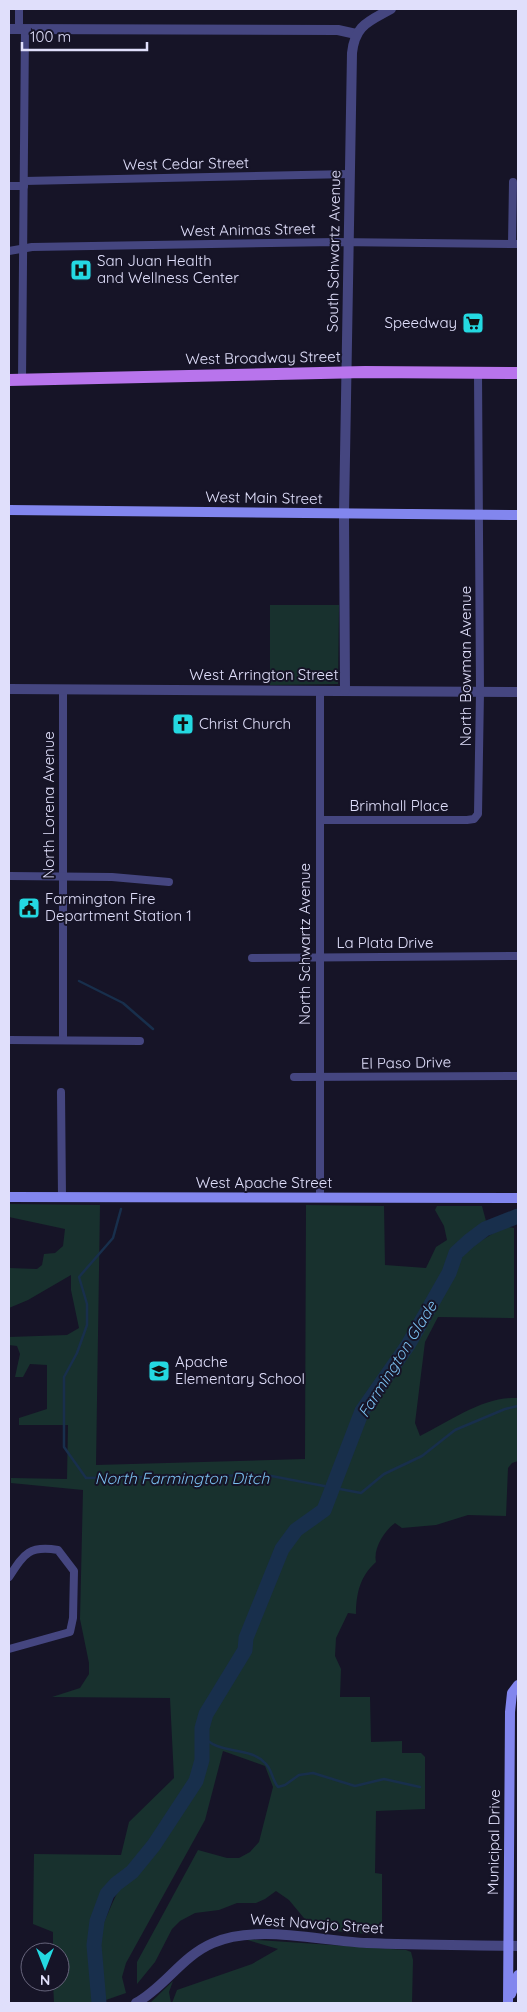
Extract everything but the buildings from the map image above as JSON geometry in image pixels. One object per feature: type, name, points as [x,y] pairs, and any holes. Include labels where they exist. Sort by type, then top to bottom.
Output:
[{"type":"main road","name":"West Broadway Street","points":[[9,380],[346,372],[518,373]]},
{"type":"main road","name":"West Main Street","points":[[9,510],[518,515]]},
{"type":"main road","name":"West Apache Street","points":[[9,1197],[518,1198]]},
{"type":"main road","name":"Municipal Drive","points":[[508,2002],[513,1946],[511,1700],[512,1693],[518,1684]]},
{"type":"main road","points":[[508,2002],[518,1975]]},
{"type":"street","points":[[20,9],[18,29],[24,183],[22,380]]},
{"type":"street","points":[[18,29],[338,30],[356,34],[362,26],[391,9]]},
{"type":"street","name":"South Schwartz Avenue","points":[[344,514],[352,53],[356,34]]},
{"type":"street","name":"West Cedar Street","points":[[9,186],[24,183],[350,174]]},
{"type":"street","points":[[513,182],[515,244]]},
{"type":"street","name":"West Animas Street","points":[[9,251],[23,249],[349,242],[515,244]]},
{"type":"street","name":"North Bowman Avenue","points":[[476,816],[479,807],[480,692],[478,373]]},
{"type":"street","points":[[344,514],[345,690]]},
{"type":"street","name":"West Arrington Street","points":[[9,689],[518,692]]},
{"type":"street","name":"North Lorena Avenue","points":[[63,690],[63,1040]]},
{"type":"street","name":"North Schwartz Avenue","points":[[320,690],[320,1198]]},
{"type":"street","name":"Brimhall Place","points":[[321,820],[467,820],[476,816]]},
{"type":"street","points":[[9,876],[112,877],[169,882]]},
{"type":"street","name":"La Plata Drive","points":[[252,958],[518,956]]},
{"type":"street","points":[[9,1040],[140,1041]]},
{"type":"street","name":"El Paso Drive","points":[[294,1077],[518,1076]]},
{"type":"street","points":[[61,1092],[62,1197]]},
{"type":"street","points":[[9,1577],[24,1554],[42,1547],[58,1550],[74,1571],[73,1618],[70,1632],[9,1649]]},
{"type":"street","name":"West Navajo Street","points":[[136,2003],[158,1987],[195,1953],[211,1943],[236,1936],[259,1934],[366,1943],[513,1946]]},
{"type":"green space","points":[[270,605],[339,605],[338,684],[270,685]]},
{"type":"green space","points":[[9,1204],[100,1205],[96,1465],[305,1459],[306,1205],[384,1206],[385,1265],[426,1268],[436,1247],[447,1240],[444,1226],[435,1210],[437,1206],[482,1206],[486,1221],[492,1223],[469,1235],[454,1248],[449,1269],[407,1344],[358,1414],[326,1503],[319,1512],[286,1533],[282,1540],[264,1592],[248,1620],[242,1649],[204,1713],[197,1737],[195,1770],[189,1789],[144,1854],[131,1869],[105,1892],[96,1912],[90,1940],[96,2002],[54,2003],[53,1992],[70,1992],[70,1942],[53,1942],[53,1932],[33,1924],[34,1854],[121,1855],[129,1822],[174,1778],[170,1698],[52,1697],[80,1688],[89,1674],[89,1663],[80,1619],[83,1490],[11,1483],[11,1478],[67,1479],[68,1425],[19,1425],[19,1418],[47,1409],[47,1365],[30,1364],[23,1377],[15,1377],[20,1354],[17,1346],[9,1345],[9,1337],[67,1335],[79,1328],[71,1290],[71,1275],[28,1300],[9,1308],[9,1268],[37,1269],[42,1265],[44,1254],[55,1253],[63,1246],[65,1229],[9,1217]]},
{"type":"green space","points":[[505,1226],[514,1228],[514,1318],[438,1317],[425,1342],[415,1423],[420,1436],[480,1405],[505,1398],[518,1398],[518,1461],[512,1463],[508,1468],[506,1516],[468,1515],[436,1525],[402,1528],[395,1523],[380,1541],[376,1552],[376,1562],[366,1573],[360,1586],[356,1614],[348,1613],[336,1638],[335,1656],[341,1669],[340,1697],[370,1697],[371,1742],[402,1741],[402,1753],[421,1753],[425,1757],[425,1809],[376,1811],[375,1873],[382,1874],[382,1930],[368,1934],[313,1929],[289,1900],[276,1891],[256,1903],[237,1903],[219,1910],[195,1913],[180,1921],[172,1929],[155,1962],[137,1984],[137,1962],[198,1850],[227,1858],[239,1858],[250,1852],[259,1842],[273,1787],[265,1766],[223,1751],[205,1820],[126,1963],[122,1977],[126,1993],[103,2001],[97,1948],[99,1934],[119,1889],[150,1857],[197,1785],[203,1766],[205,1723],[215,1702],[246,1653],[249,1637],[273,1581],[283,1549],[300,1530],[324,1517],[331,1509],[363,1411],[410,1345],[431,1308],[450,1280],[463,1252]]},
{"type":"green space","points":[[244,1939],[406,1950],[411,1952],[413,1960],[412,2003],[172,2003],[177,1990],[252,1964],[278,1949]]},
{"type":"green space","points":[[173,1981],[169,1992],[171,2003],[150,2003]]},
{"type":"waterway","name":"North Farmington Ditch","points":[[79,981],[123,1003],[153,1029]]},
{"type":"waterway","name":"North Farmington Ditch","points":[[121,1209],[113,1238],[79,1277],[87,1304],[87,1325],[77,1353],[64,1377],[64,1447],[86,1478],[266,1475],[361,1493],[384,1474],[422,1456],[455,1430],[505,1409],[518,1406]]},
{"type":"waterway","name":"Farmington Glade","points":[[99,2003],[94,1945],[97,1921],[107,1894],[116,1884],[132,1872],[154,1845],[196,1781],[202,1760],[202,1728],[206,1714],[245,1650],[246,1638],[282,1549],[296,1530],[324,1510],[362,1411],[408,1345],[449,1273],[456,1253],[485,1229],[518,1216]]},
{"type":"waterway","points":[[202,1735],[216,1746],[258,1757],[267,1765],[278,1787],[285,1785],[299,1775],[313,1773],[355,1786],[384,1779],[420,1787]]},
{"type":"place","name":"San Juan Health and Wellness Center","points":[[81,270]]},
{"type":"place","name":"Speedway","points":[[473,323]]},
{"type":"place","name":"Christ Church","points":[[183,724]]},
{"type":"place","name":"Farmington Fire Department Station 1","points":[[29,908]]},
{"type":"place","name":"Apache Elementary School","points":[[159,1371]]}]
